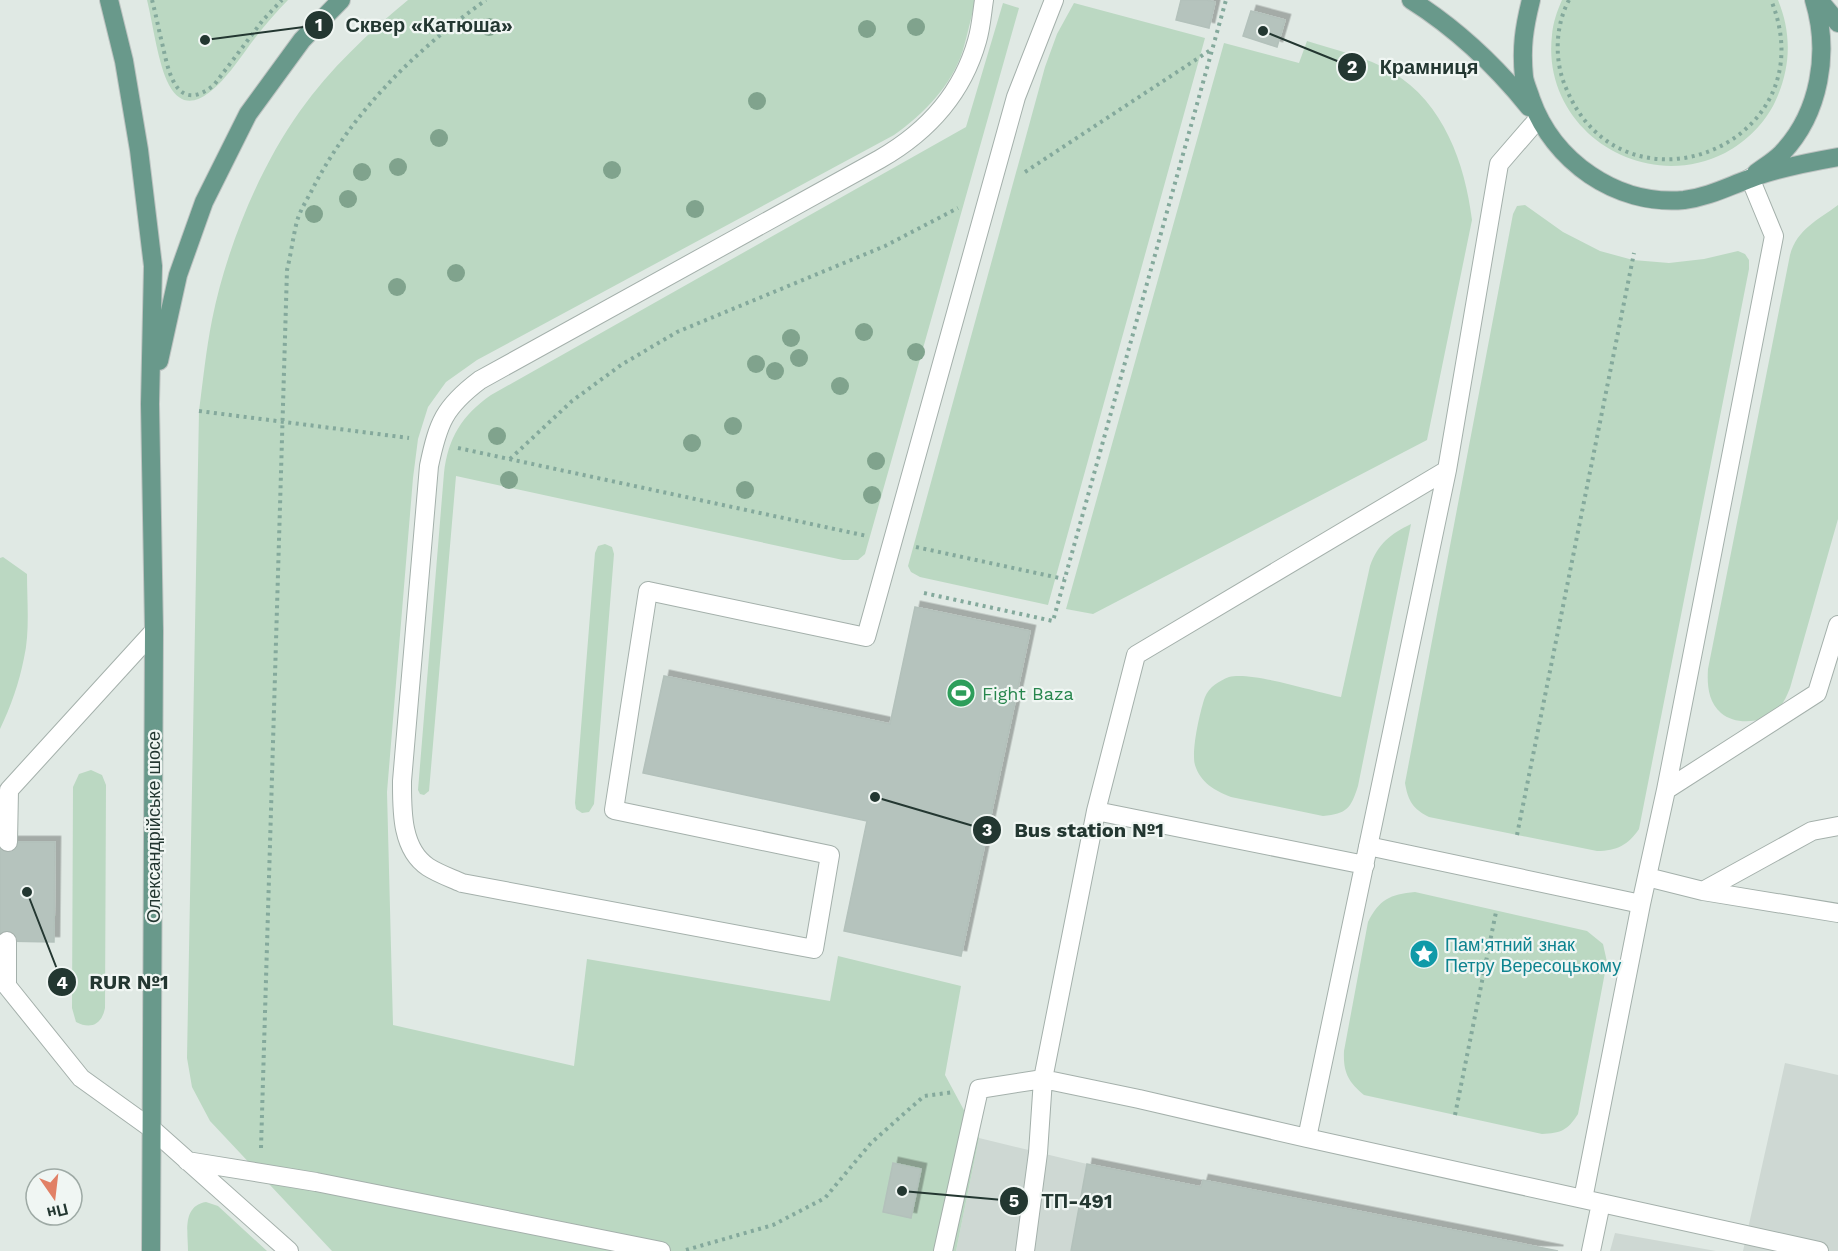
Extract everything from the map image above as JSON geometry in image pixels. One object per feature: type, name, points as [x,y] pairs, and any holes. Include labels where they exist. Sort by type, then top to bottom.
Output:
[{"type":"main road","points":[[109,0],[124,61],[139,150],[153,266],[150,404]]},
{"type":"main road","points":[[150,404],[178,275],[204,202],[248,114],[302,40],[341,0]]},
{"type":"main road","points":[[1411,0],[1440,18],[1488,60],[1538,119],[1558,148],[1584,172],[1614,189],[1648,198],[1683,200],[1718,193],[1750,178],[1838,157]]},
{"type":"main road","points":[[1531,0],[1522,38],[1524,79],[1538,119]]},
{"type":"main road","points":[[1750,178],[1781,153],[1805,120],[1819,82],[1822,42],[1814,0]]},
{"type":"main road","points":[[1819,0],[1838,23]]},
{"type":"main road","name":"Олександрійське шосе","points":[[150,404],[154,631],[151,1251]]},
{"type":"lane","points":[[984,0],[978,39],[965,75],[947,104],[910,140],[880,159],[480,380],[462,393],[449,407],[440,423],[429,466],[402,781],[403,819],[407,836],[413,851],[426,866],[462,883],[814,949],[830,855],[614,810],[648,591],[866,637],[1016,97],[1054,0]]},
{"type":"lane","points":[[1307,1138],[1447,470],[1498,164],[1538,119]]},
{"type":"lane","points":[[1583,1199],[1641,904],[1666,790],[1774,236],[1750,178]]},
{"type":"lane","points":[[1025,1251],[1038,1153],[1043,1079],[1096,811],[1136,656],[1447,470]]},
{"type":"lane","points":[[1666,790],[1817,693],[1838,625]]},
{"type":"lane","points":[[8,842],[9,790],[154,631]]},
{"type":"lane","points":[[1096,811],[1366,855],[1641,904]]},
{"type":"lane","points":[[1703,891],[1812,831],[1838,826]]},
{"type":"lane","points":[[1647,877],[1703,891],[1838,913]]},
{"type":"lane","points":[[7,941],[7,986],[81,1078],[152,1129],[289,1251]]},
{"type":"lane","points":[[943,1251],[979,1089],[1043,1079],[1819,1251]]},
{"type":"lane","points":[[187,1161],[316,1182],[662,1251]]},
{"type":"lane","points":[[1591,1251],[1601,1203]]},
{"type":"path","points":[[152,0],[172,81],[182,92],[194,95],[214,84],[263,20],[282,0]]},
{"type":"path","points":[[261,1173],[287,270],[298,219],[321,172],[348,131],[418,54],[452,24],[486,0]]},
{"type":"path","points":[[924,593],[1053,621],[1226,0]]},
{"type":"path","points":[[1569,0],[1561,24],[1558,43],[1563,81],[1570,99],[1581,116],[1609,142],[1627,151],[1664,160],[1684,159],[1721,147],[1745,130],[1764,108],[1776,82],[1782,53],[1781,33],[1771,0]]},
{"type":"path","points":[[1025,172],[1212,49]]},
{"type":"path","points":[[510,459],[572,401],[621,365],[677,332],[885,246],[964,204]]},
{"type":"path","points":[[1517,835],[1635,254]]},
{"type":"path","points":[[199,411],[418,439]]},
{"type":"path","points":[[449,446],[871,537]]},
{"type":"path","points":[[912,546],[1064,579]]},
{"type":"path","points":[[1455,1115],[1496,912]]},
{"type":"path","points":[[682,1251],[773,1225],[825,1198],[871,1143],[924,1096],[979,1089]]},
{"type":"shaded area","points":[[1785,1063],[1838,1075],[1838,1251],[1743,1251]]},
{"type":"shaded area","points":[[979,1138],[1087,1164],[1201,1187],[1203,1180],[1558,1251],[956,1251]]},
{"type":"shaded area","points":[[1615,1233],[1716,1251],[1610,1251]]},
{"type":"green space","points":[[147,0],[288,0],[216,87],[191,101],[180,98],[165,76]]},
{"type":"green space","points":[[408,0],[976,0],[963,50],[952,75],[936,98],[894,135],[477,360],[446,382],[428,407],[418,439],[387,792],[393,1025],[574,1066],[587,959],[830,1001],[838,956],[961,986],[945,1075],[979,1138],[956,1251],[332,1251],[210,1121],[192,1087],[187,1058],[199,411],[212,320],[235,239],[257,185],[285,134],[300,111],[337,66],[378,25]]},
{"type":"green space","points":[[1562,0],[1778,0],[1786,26],[1788,51],[1784,76],[1775,102],[1754,131],[1725,153],[1693,164],[1661,166],[1631,159],[1603,145],[1580,125],[1563,99],[1553,69],[1552,35]]},
{"type":"green space","points":[[1003,3],[1019,8],[865,554],[858,560],[843,560],[456,476],[429,791],[424,795],[420,794],[418,790],[444,473],[453,438],[464,419],[491,395],[966,127]]},
{"type":"green space","points":[[1074,3],[1205,38],[1048,605],[920,577],[911,572],[908,566],[1045,67],[1057,34]]},
{"type":"green space","points":[[1307,41],[1372,62],[1392,72],[1410,85],[1438,118],[1449,137],[1464,178],[1472,220],[1427,440],[1093,614],[1066,609],[1224,43],[1299,63]]},
{"type":"green space","points":[[1525,205],[1563,232],[1600,251],[1633,260],[1669,263],[1704,259],[1738,251],[1745,254],[1749,260],[1639,829],[1621,846],[1604,851],[1429,817],[1412,804],[1405,783],[1513,214],[1517,206]]},
{"type":"green space","points":[[1838,205],[1838,519],[1785,699],[1778,709],[1766,717],[1750,721],[1734,720],[1721,713],[1713,704],[1708,687],[1708,669],[1790,255],[1793,246],[1803,232]]},
{"type":"green space","points":[[1411,524],[1358,786],[1350,805],[1338,814],[1323,816],[1231,797],[1209,785],[1197,771],[1194,759],[1199,721],[1209,690],[1229,677],[1239,676],[1267,679],[1341,697],[1370,566],[1386,540]]},
{"type":"green space","points":[[605,544],[612,547],[614,554],[594,804],[589,812],[582,813],[576,809],[575,803],[595,553],[598,546]]},
{"type":"green space","points":[[3,557],[27,574],[28,627],[20,676],[0,729],[0,558]]},
{"type":"green space","points":[[91,770],[102,775],[106,785],[105,1008],[98,1022],[86,1025],[76,1022],[72,1008],[73,787],[79,774]]},
{"type":"green space","points":[[1415,892],[1587,931],[1603,944],[1607,962],[1578,1114],[1563,1130],[1542,1134],[1364,1095],[1350,1081],[1344,1065],[1344,1051],[1368,922],[1381,903],[1399,894]]},
{"type":"green space","points":[[206,1202],[218,1206],[267,1251],[188,1251],[187,1228],[190,1214],[198,1204]]},
{"type":"building","points":[[1181,0],[1215,2],[1209,28],[1176,20]]},
{"type":"building","points":[[1251,11],[1285,20],[1277,47],[1243,36]]},
{"type":"building","points":[[915,607],[1030,631],[961,956],[844,931],[867,821],[643,773],[664,676],[890,724]]},
{"type":"building","points":[[0,842],[55,842],[54,942],[0,941]]},
{"type":"building","points":[[893,1163],[921,1169],[911,1218],[883,1212]]},
{"type":"building","points":[[1087,1164],[1201,1187],[1203,1180],[1558,1251],[1071,1251]]},
{"type":"place","name":"Крамниця","points":[[1263,31]]},
{"type":"place","name":"Сквер «Катюша»","points":[[205,40]]},
{"type":"place","name":"Fight Baza","points":[[961,693]]},
{"type":"place","name":"Bus station №1","points":[[875,797]]},
{"type":"place","name":"RUR №1","points":[[27,892]]},
{"type":"place","name":"Пам'ятний знак Петру Вересоцькому","points":[[1424,954]]},
{"type":"place","name":"ТП-491","points":[[902,1191]]}]
